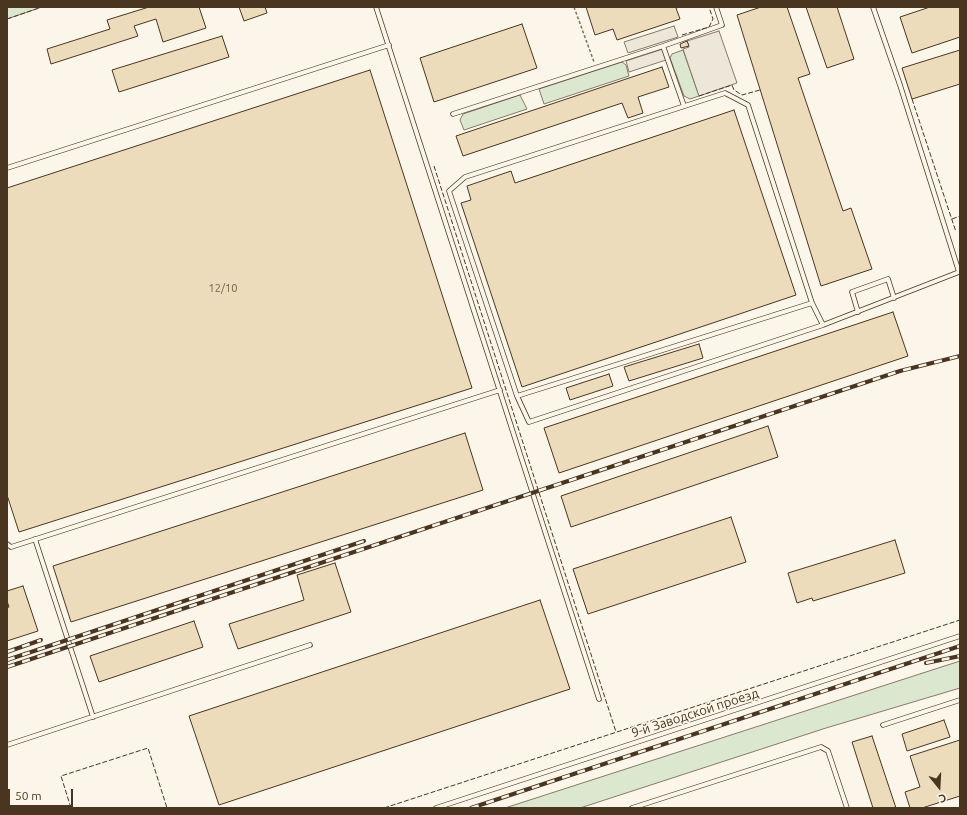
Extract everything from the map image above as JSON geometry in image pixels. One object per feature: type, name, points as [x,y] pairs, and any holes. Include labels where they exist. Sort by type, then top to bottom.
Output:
[{"type":"lane","points":[[376,7],[599,698]]},
{"type":"lane","points":[[453,114],[663,46],[722,25],[716,7]]},
{"type":"lane","points":[[824,325],[812,303],[748,105],[725,93],[465,177],[450,191],[517,396],[529,422],[824,325],[958,272],[900,85],[872,7]]},
{"type":"lane","points":[[7,168],[389,45]]},
{"type":"lane","points":[[663,46],[684,106]]},
{"type":"lane","points":[[858,312],[852,292],[888,279],[894,298]]},
{"type":"lane","points":[[517,396],[812,303]]},
{"type":"lane","points":[[7,544],[11,547],[500,390]]},
{"type":"lane","points":[[35,539],[93,716]]},
{"type":"lane","name":"9-й Заводской проезд","points":[[436,808],[960,636]]},
{"type":"lane","points":[[7,745],[310,645]]},
{"type":"lane","points":[[883,725],[960,700]]},
{"type":"lane","points":[[632,808],[821,747],[828,751],[847,808]]},
{"type":"path","points":[[574,7],[596,67]]},
{"type":"green space","points":[[7,7],[42,7],[7,19]]},
{"type":"green space","points":[[683,50],[699,96],[690,99],[684,96],[670,58],[672,54]]},
{"type":"green space","points":[[622,62],[626,65],[629,76],[544,104],[539,89]]},
{"type":"green space","points":[[520,95],[527,109],[464,130],[460,120],[463,114]]},
{"type":"green space","points":[[960,661],[960,688],[826,728],[580,808],[505,808]]},
{"type":"shaded area","points":[[674,26],[678,37],[628,53],[624,42]]},
{"type":"shaded area","points":[[719,31],[737,83],[699,96],[683,49],[689,47],[687,41]]},
{"type":"shaded area","points":[[663,49],[666,60],[629,72],[626,61]]},
{"type":"building","points":[[149,7],[199,7],[206,28],[163,42],[156,19],[134,26],[138,36],[51,64],[47,49],[110,29],[107,20]]},
{"type":"building","points":[[239,7],[265,7],[267,13],[244,21]]},
{"type":"building","points":[[586,7],[680,7],[676,8],[680,19],[617,40],[613,29],[595,35]]},
{"type":"building","points":[[761,7],[787,7],[810,74],[798,78],[843,211],[851,208],[872,269],[821,286],[737,15]]},
{"type":"building","points":[[806,7],[837,7],[854,59],[827,68]]},
{"type":"building","points":[[930,7],[960,7],[960,37],[912,53],[900,17]]},
{"type":"building","points":[[522,24],[537,68],[434,102],[420,58]]},
{"type":"building","points":[[222,36],[229,57],[119,92],[112,70]]},
{"type":"building","points":[[687,41],[689,46],[681,48],[680,44]]},
{"type":"building","points":[[960,50],[960,84],[912,99],[902,68]]},
{"type":"building","points":[[662,67],[669,87],[638,97],[643,113],[628,118],[622,103],[463,156],[456,136]]},
{"type":"building","points":[[370,70],[472,388],[19,532],[7,495],[7,188]]},
{"type":"building","points":[[734,110],[796,295],[522,387],[461,203],[471,200],[467,186],[511,171],[515,183]]},
{"type":"building","points":[[893,312],[908,356],[559,473],[544,428]]},
{"type":"building","points":[[699,344],[703,358],[629,381],[624,367]]},
{"type":"building","points":[[609,374],[613,386],[570,400],[566,388]]},
{"type":"building","points":[[768,426],[778,457],[571,527],[561,496]]},
{"type":"building","points":[[465,433],[483,490],[71,622],[53,566]]},
{"type":"building","points":[[731,517],[746,562],[588,614],[573,569]]},
{"type":"building","points":[[895,540],[905,573],[813,601],[812,598],[797,603],[788,573]]},
{"type":"building","points":[[335,563],[351,612],[238,649],[229,624],[304,600],[297,575]]},
{"type":"building","points":[[23,586],[38,631],[7,641],[7,608],[9,607],[7,601],[7,591]]},
{"type":"building","points":[[540,600],[570,689],[219,805],[189,716]]},
{"type":"building","points":[[194,621],[203,647],[99,682],[90,656]]},
{"type":"building","points":[[944,720],[950,737],[907,751],[902,734]]},
{"type":"building","points":[[872,736],[896,808],[873,808],[852,742]]},
{"type":"building","points":[[960,740],[960,796],[922,808],[910,808],[905,792],[920,787],[910,756]]},
{"type":"railway","points":[[7,667],[900,371],[960,356]]},
{"type":"railway","points":[[7,660],[364,541]]},
{"type":"railway","points":[[7,652],[41,640]]},
{"type":"railway","points":[[471,808],[960,646]]},
{"type":"railway","points":[[926,663],[960,656]]},
{"type":"fence","points":[[7,19],[42,7]]},
{"type":"fence","points":[[682,35],[709,27],[713,19],[709,7]]},
{"type":"fence","points":[[699,96],[732,85],[734,90],[742,95],[760,90]]},
{"type":"fence","points":[[912,99],[956,232]]},
{"type":"fence","points":[[434,166],[616,732]]},
{"type":"fence","points":[[952,219],[960,216]]},
{"type":"fence","points":[[384,808],[960,620]]},
{"type":"fence","points":[[71,808],[61,776],[148,748],[167,808]]}]
